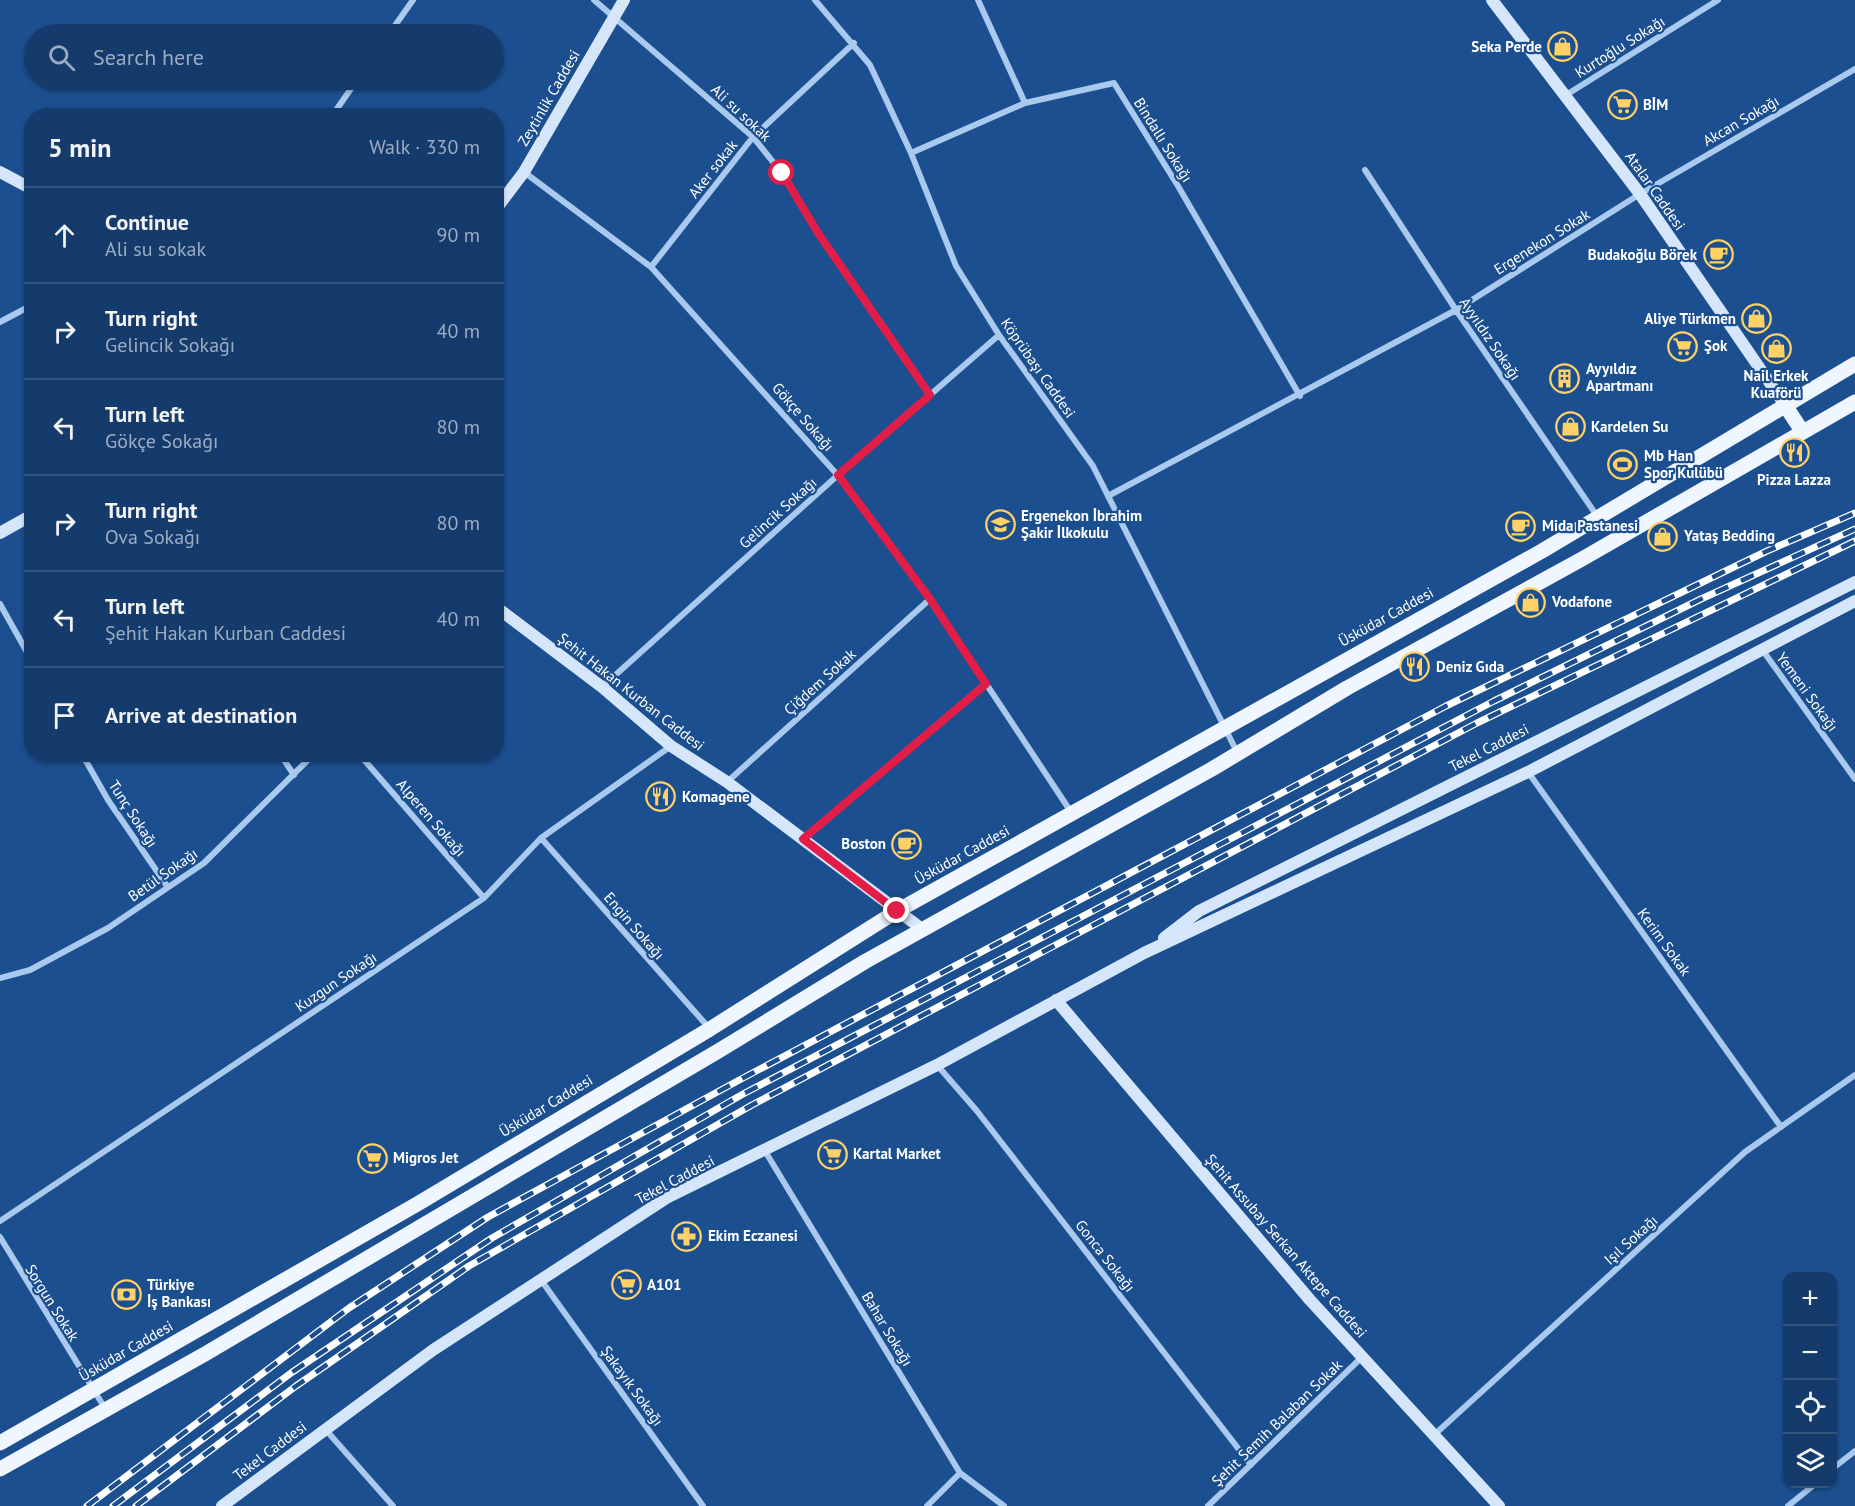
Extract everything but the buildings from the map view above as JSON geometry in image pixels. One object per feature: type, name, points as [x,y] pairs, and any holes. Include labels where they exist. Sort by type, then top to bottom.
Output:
[{"type":"main road","name":"Üsküdar Caddesi","points":[[0,1443],[419,1203],[710,1029],[897,911],[1599,519],[1855,364]]},
{"type":"main road","points":[[0,1469],[106,1410],[922,929],[1238,754],[1347,688],[1582,559],[1855,402]]},
{"type":"main road","points":[[1785,405],[1802,431]]},
{"type":"street","points":[[396,24],[413,0]]},
{"type":"street","name":"Ali su sokak","points":[[594,0],[753,137],[782,173],[818,233],[930,395]]},
{"type":"street","name":"Zeytinlik Caddesi","points":[[504,198],[524,172],[624,0]]},
{"type":"street","name":"Köprübaşı Caddesi","points":[[815,0],[854,43],[883,89],[956,266],[999,335],[1093,466],[1238,754]]},
{"type":"street","points":[[978,0],[1025,104]]},
{"type":"street","name":"Atalar Caddesi","points":[[1492,0],[1640,194],[1785,405]]},
{"type":"street","name":"Kurtoğlu Sokağı","points":[[1566,95],[1718,0]]},
{"type":"street","name":"Aker sokak","points":[[651,267],[753,137],[854,43]]},
{"type":"street","name":"Akcan Sokağı","points":[[1640,194],[1855,69]]},
{"type":"street","name":"Bindallı Sokağı","points":[[911,153],[1025,104],[1114,83],[1178,186],[1300,396]]},
{"type":"street","points":[[338,108],[350,90]]},
{"type":"street","name":"Ayyıldız Sokağı","points":[[1365,170],[1456,310],[1599,519]]},
{"type":"street","points":[[0,172],[24,185]]},
{"type":"street","name":"Gökçe Sokağı","points":[[524,172],[651,267],[838,475],[930,599],[1073,814]]},
{"type":"street","name":"Ergenekon Sokak","points":[[1108,496],[1300,396],[1456,310],[1640,194]]},
{"type":"street","points":[[0,322],[24,309]]},
{"type":"street","name":"Gelincik Sokağı","points":[[602,687],[838,475],[999,335]]},
{"type":"street","points":[[0,533],[24,520]]},
{"type":"street","name":"Tekel Caddesi","points":[[1144,953],[1199,911],[1855,582]]},
{"type":"street","name":"Çiğdem Sokak","points":[[727,782],[930,599]]},
{"type":"street","name":"Tekel Caddesi","points":[[222,1506],[433,1350],[668,1197],[937,1065],[1144,953],[1528,772],[1761,648],[1855,601]]},
{"type":"street","points":[[0,604],[24,647]]},
{"type":"street","name":"Şehit Hakan Kurban Caddesi","points":[[504,613],[602,687],[671,746],[727,782],[922,929]]},
{"type":"street","name":"Yemeni Sokağı","points":[[1761,648],[1855,779]]},
{"type":"street","points":[[803,839],[986,684]]},
{"type":"street","name":"Kuzgun Sokağı","points":[[0,1221],[484,898],[541,838],[671,746]]},
{"type":"street","name":"Tunç Sokağı","points":[[87,762],[108,800],[167,886]]},
{"type":"street","points":[[286,762],[294,774]]},
{"type":"street","name":"Betül Sokağı","points":[[0,978],[30,970],[108,928],[204,863],[306,762]]},
{"type":"street","name":"Alperen Sokağı","points":[[366,762],[484,898]]},
{"type":"street","name":"Kerim Sokak","points":[[1528,772],[1781,1127]]},
{"type":"street","name":"Engin Sokağı","points":[[541,838],[710,1029]]},
{"type":"street","name":"Şehit Assubay Serkan Aktepe Caddesi","points":[[1056,1000],[1362,1357],[1499,1506]]},
{"type":"street","name":"Gonca Sokağı","points":[[937,1065],[990,1128],[1251,1465]]},
{"type":"street","name":"Işıl Sokağı","points":[[1433,1436],[1745,1152],[1855,1075]]},
{"type":"street","name":"Bahar Sokağı","points":[[765,1150],[960,1473],[1004,1506]]},
{"type":"street","name":"Sorgun Sokak","points":[[0,1237],[106,1410]]},
{"type":"street","name":"Şakayık Sokağı","points":[[541,1280],[703,1506]]},
{"type":"street","name":"Şehit Semih Balaban Sokak","points":[[1208,1506],[1362,1357]]},
{"type":"street","points":[[325,1429],[393,1506]]},
{"type":"street","points":[[1837,1466],[1855,1452]]},
{"type":"street","points":[[927,1506],[960,1473]]},
{"type":"street","points":[[1788,1506],[1810,1488]]},
{"type":"railway","points":[[87,1506],[349,1308],[488,1217],[743,1078],[1446,706],[1767,551],[1855,513]]},
{"type":"railway","points":[[113,1506],[291,1373],[492,1238],[743,1094],[1494,701],[1701,599],[1855,529]]},
{"type":"railway","points":[[136,1506],[296,1386],[469,1266],[752,1105],[1477,723],[1855,541]]},
{"type":"place","name":"Seka Perde","points":[[1563,47]]},
{"type":"place","name":"BİM","points":[[1622,105]]},
{"type":"place","name":"Budakoğlu Börek","points":[[1718,255]]},
{"type":"place","name":"Aliye Türkmen","points":[[1757,319]]},
{"type":"place","name":"Şok","points":[[1683,346]]},
{"type":"place","name":"Nail Erkek Kuaförü","points":[[1776,349]]},
{"type":"place","name":"Ayyıldız Apartmanı","points":[[1565,378]]},
{"type":"place","name":"Kardelen Su","points":[[1570,427]]},
{"type":"place","name":"Pizza Lazza","points":[[1794,453]]},
{"type":"place","name":"Mb Han Spor Kulübü","points":[[1623,465]]},
{"type":"place","name":"Ergenekon İbrahim Şakir İlkokulu","points":[[1000,525]]},
{"type":"place","name":"Mida Pastanesi","points":[[1521,526]]},
{"type":"place","name":"Yataş Bedding","points":[[1663,536]]},
{"type":"place","name":"Vodafone","points":[[1531,602]]},
{"type":"place","name":"Deniz Gıda","points":[[1415,667]]},
{"type":"place","name":"Komagene","points":[[661,797]]},
{"type":"place","name":"Boston","points":[[907,844]]},
{"type":"place","name":"Kartal Market","points":[[832,1154]]},
{"type":"place","name":"Migros Jet","points":[[372,1158]]},
{"type":"place","name":"Ekim Eczanesi","points":[[687,1236]]},
{"type":"place","name":"A101","points":[[626,1285]]},
{"type":"place","name":"Türkiye İş Bankası","points":[[126,1294]]},
{"type":"route","points":[[782,173],[818,233],[930,395],[838,475],[930,599],[986,684],[803,839],[897,911]]}]
